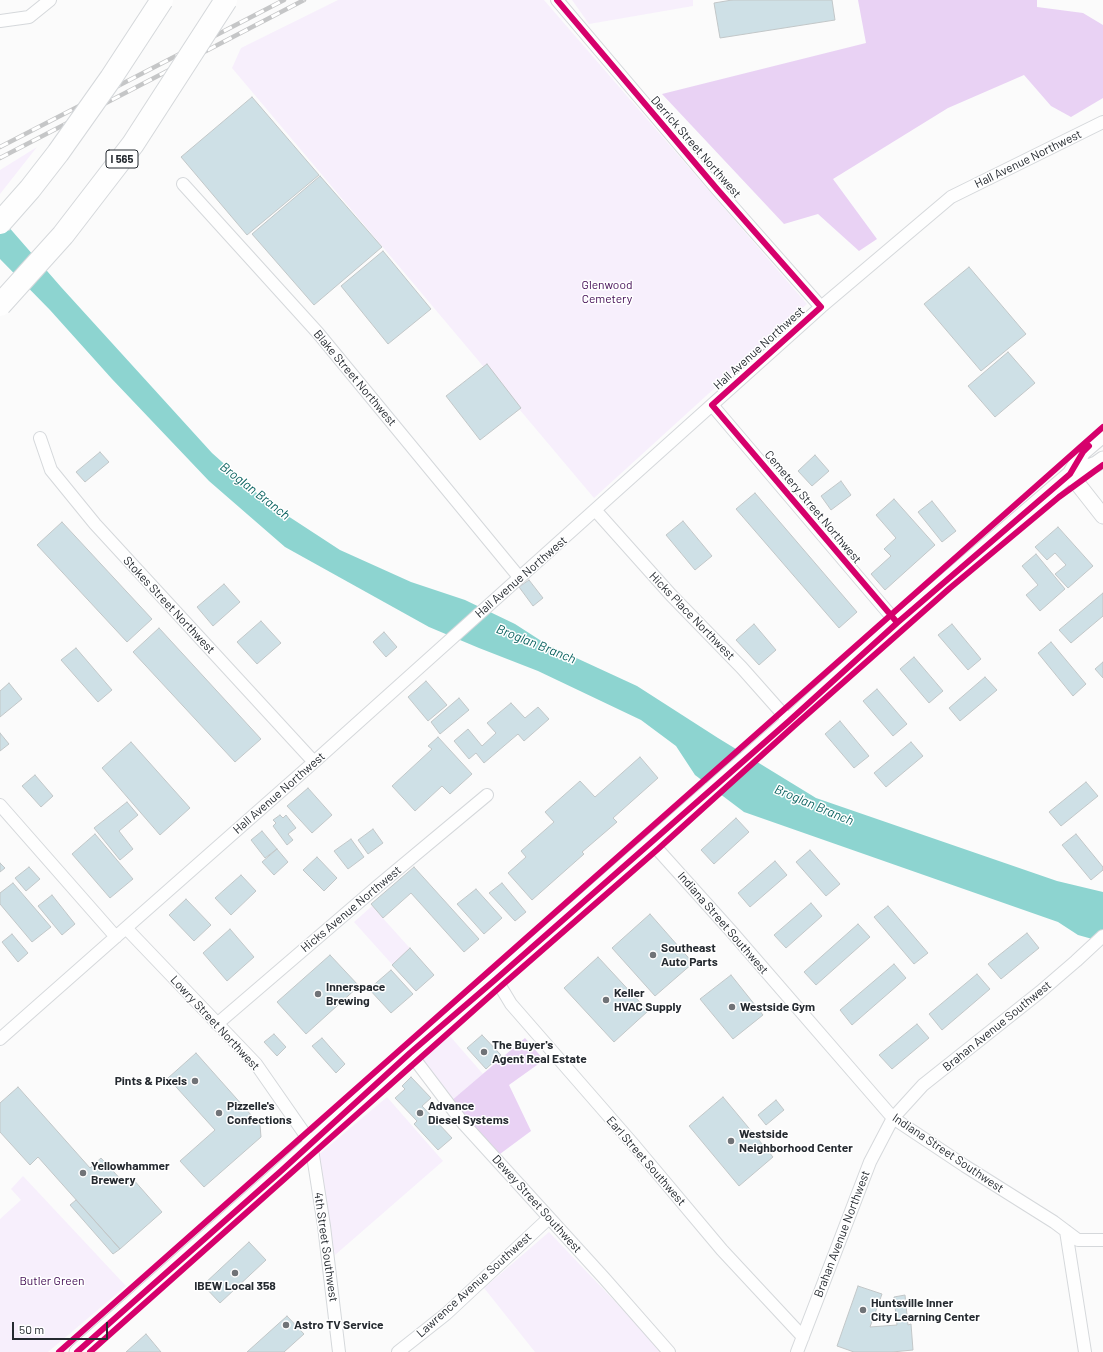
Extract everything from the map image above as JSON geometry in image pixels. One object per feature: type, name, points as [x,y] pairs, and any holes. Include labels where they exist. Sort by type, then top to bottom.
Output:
[{"type":"highway","points":[[0,223],[30,189],[58,153],[111,78],[162,0]]},
{"type":"highway","name":"I 565","points":[[0,305],[63,235],[133,144],[226,0]]},
{"type":"street","points":[[0,21],[29,17],[50,0]]},
{"type":"street","name":"Derrick Street Northwest","points":[[557,0],[717,189],[821,307]]},
{"type":"street","name":"Hall Avenue Northwest","points":[[0,1038],[314,762],[821,307],[951,197],[1103,122]]},
{"type":"street","name":"Blake Street Northwest","points":[[183,184],[318,333],[519,578]]},
{"type":"street","name":"Cemetery Street Northwest","points":[[712,405],[897,623]]},
{"type":"street","points":[[77,1352],[276,1176],[311,1142],[410,1054],[789,721],[897,623],[1070,474],[1083,452],[1103,435]]},
{"type":"street","name":"Stokes Street Northwest","points":[[40,438],[51,470],[95,524],[314,762]]},
{"type":"street","points":[[1070,474],[1096,464],[1103,459]]},
{"type":"street","points":[[1070,474],[1103,516]]},
{"type":"street","name":"Hicks Place Northwest","points":[[596,510],[671,595],[742,668],[789,721]]},
{"type":"street","name":"Hicks Avenue Northwest","points":[[217,1024],[379,885],[487,795]]},
{"type":"street","points":[[0,805],[116,937]]},
{"type":"street","name":"Indiana Street Southwest","points":[[651,842],[731,931],[893,1118],[965,1166],[1054,1222],[1078,1240],[1103,1240]]},
{"type":"street","name":"Lowry Street Northwest","points":[[126,928],[256,1064],[311,1142]]},
{"type":"street","name":"Brahan Avenue Southwest","points":[[893,1118],[923,1085],[1045,988],[1099,939]]},
{"type":"street","name":"Earl Street Southwest","points":[[496,979],[511,1004],[633,1144],[722,1250],[803,1337]]},
{"type":"street","name":"Dewey Street Southwest","points":[[410,1054],[463,1123],[669,1352]]},
{"type":"street","name":"Brahan Avenue Northwest","points":[[797,1352],[870,1162],[893,1118]]},
{"type":"street","name":"4th Street Southwest","points":[[311,1142],[324,1226],[339,1352]]},
{"type":"street","name":"Lawrence Avenue Southwest","points":[[398,1352],[446,1314],[549,1218]]},
{"type":"street","points":[[1066,1231],[1085,1352]]},
{"type":"green space","name":"Glenwood Cemetery","points":[[338,0],[544,0],[807,304],[594,498],[232,68],[241,48]]},
{"type":"green space","points":[[572,0],[693,0],[693,6],[589,24]]},
{"type":"green space","points":[[37,147],[0,194],[0,170]]},
{"type":"green space","points":[[372,906],[434,975],[416,991],[354,922]]},
{"type":"green space","points":[[449,1035],[483,1074],[451,1101],[418,1064]]},
{"type":"green space","points":[[387,1097],[443,1161],[335,1255],[316,1157]]},
{"type":"green space","name":"Butler Green","points":[[23,1176],[126,1286],[48,1352],[0,1352],[0,1219],[21,1200],[11,1189]]},
{"type":"green space","points":[[549,1232],[663,1352],[535,1352],[484,1288]]},
{"type":"shaded area","points":[[858,0],[1037,0],[1037,7],[1083,13],[1103,25],[1103,98],[1071,117],[1051,106],[1024,75],[948,108],[833,179],[877,239],[859,251],[818,214],[784,224],[662,94],[866,43]]},
{"type":"shaded area","points":[[525,1038],[544,1060],[509,1085],[531,1131],[500,1154],[451,1101]]},
{"type":"water","name":"Broglan Branch","points":[[0,217],[61,287],[212,453],[268,503],[340,550],[411,582],[465,600],[515,624],[546,644],[637,686],[816,798],[1057,881],[1103,892],[1103,942],[1078,935],[1058,922],[744,812],[695,775],[676,746],[641,720],[538,671],[429,627],[285,547],[209,481],[112,379],[50,310],[0,259]]},
{"type":"building","points":[[732,0],[832,0],[835,20],[720,38],[714,3]]},
{"type":"building","points":[[252,97],[319,175],[247,235],[181,157]]},
{"type":"building","points":[[320,176],[382,247],[314,305],[252,234]]},
{"type":"building","points":[[383,251],[431,309],[388,344],[341,286]]},
{"type":"building","points":[[969,267],[1026,334],[981,371],[924,304]]},
{"type":"building","points":[[1008,352],[1035,383],[995,417],[968,386]]},
{"type":"building","points":[[487,364],[521,408],[480,440],[446,396]]},
{"type":"building","points":[[100,452],[109,462],[85,482],[76,472]]},
{"type":"building","points":[[815,455],[829,471],[812,486],[798,471]]},
{"type":"building","points":[[841,481],[851,495],[831,510],[821,496]]},
{"type":"building","points":[[755,493],[857,612],[839,628],[736,509]]},
{"type":"building","points":[[894,499],[935,545],[885,590],[871,574],[891,556],[884,549],[896,538],[876,515]]},
{"type":"building","points":[[932,501],[956,531],[942,542],[918,512]]},
{"type":"building","points":[[683,521],[712,556],[695,570],[666,535]]},
{"type":"building","points":[[62,522],[152,619],[127,642],[37,545]]},
{"type":"building","points":[[1058,527],[1093,566],[1068,588],[1055,574],[1066,565],[1055,553],[1047,560],[1035,547]]},
{"type":"building","points":[[1036,554],[1065,589],[1040,611],[1026,595],[1038,585],[1022,566]]},
{"type":"building","points":[[529,580],[543,598],[533,606],[519,587]]},
{"type":"building","points":[[224,584],[240,602],[213,626],[197,607]]},
{"type":"building","points":[[1103,593],[1103,616],[1071,643],[1059,630]]},
{"type":"building","points":[[261,621],[281,643],[257,664],[237,642]]},
{"type":"building","points":[[754,624],[776,650],[759,665],[736,640]]},
{"type":"building","points":[[952,624],[981,659],[968,670],[938,635]]},
{"type":"building","points":[[159,628],[261,739],[235,762],[133,652]]},
{"type":"building","points":[[384,632],[397,647],[386,657],[373,642]]},
{"type":"building","points":[[1051,642],[1086,684],[1073,696],[1038,653]]},
{"type":"building","points":[[76,648],[112,690],[98,702],[61,660]]},
{"type":"building","points":[[914,657],[943,691],[929,703],[900,669]]},
{"type":"building","points":[[1103,662],[1103,678],[1095,669]]},
{"type":"building","points":[[985,677],[997,690],[960,721],[949,708]]},
{"type":"building","points":[[426,681],[447,705],[428,721],[408,697]]},
{"type":"building","points":[[9,683],[22,699],[0,717],[0,691]]},
{"type":"building","points":[[877,689],[907,724],[893,736],[863,701]]},
{"type":"building","points":[[459,698],[469,710],[440,734],[431,722]]},
{"type":"building","points":[[511,703],[525,718],[538,707],[549,719],[524,741],[518,734],[484,763],[476,753],[469,759],[454,741],[468,729],[482,746],[496,733],[487,723]]},
{"type":"building","points":[[840,721],[869,756],[854,768],[825,734]]},
{"type":"building","points":[[0,733],[9,744],[0,751]]},
{"type":"building","points":[[438,737],[472,774],[450,794],[442,786],[415,811],[392,786],[432,749],[428,746]]},
{"type":"building","points":[[131,742],[190,808],[160,835],[102,768]]},
{"type":"building","points":[[911,742],[923,756],[886,787],[874,773]]},
{"type":"building","points":[[640,757],[658,778],[613,818],[617,822],[582,852],[584,854],[532,900],[508,873],[526,857],[521,851],[554,822],[545,812],[580,781],[595,797]]},
{"type":"building","points":[[35,775],[53,796],[41,807],[22,786]]},
{"type":"building","points":[[1086,782],[1098,796],[1061,826],[1049,812]]},
{"type":"building","points":[[308,788],[332,815],[312,833],[287,806]]},
{"type":"building","points":[[127,802],[138,815],[119,831],[133,849],[120,860],[94,828]]},
{"type":"building","points":[[280,815],[283,818],[286,815],[296,828],[288,834],[293,840],[287,845],[273,826],[276,823],[273,820]]},
{"type":"building","points":[[736,818],[749,832],[714,864],[701,850]]},
{"type":"building","points":[[373,829],[383,843],[368,854],[358,840]]},
{"type":"building","points":[[262,831],[277,849],[265,858],[251,840]]},
{"type":"building","points":[[95,834],[133,879],[110,898],[72,854]]},
{"type":"building","points":[[1076,834],[1103,867],[1103,870],[1091,880],[1062,845]]},
{"type":"building","points":[[351,839],[364,857],[348,869],[334,851]]},
{"type":"building","points":[[277,849],[288,862],[274,875],[262,862]]},
{"type":"building","points":[[810,850],[840,884],[826,896],[796,862]]},
{"type":"building","points":[[317,857],[337,878],[324,891],[303,870]]},
{"type":"building","points":[[775,861],[787,875],[750,907],[738,893]]},
{"type":"building","points":[[0,863],[5,868],[0,872]]},
{"type":"building","points":[[29,867],[40,879],[26,891],[15,878]]},
{"type":"building","points":[[414,867],[479,939],[464,952],[411,893],[383,918],[371,904]]},
{"type":"building","points":[[241,875],[256,891],[231,915],[215,898]]},
{"type":"building","points":[[13,883],[51,927],[32,942],[0,904],[0,893]]},
{"type":"building","points":[[502,883],[526,912],[515,921],[489,893]]},
{"type":"building","points":[[476,889],[502,918],[484,934],[457,904]]},
{"type":"building","points":[[52,895],[75,924],[62,935],[38,906]]},
{"type":"building","points":[[186,899],[211,925],[194,941],[169,915]]},
{"type":"building","points":[[811,903],[822,916],[786,948],[774,935]]},
{"type":"building","points":[[888,906],[928,953],[914,964],[874,917]]},
{"type":"building","name":"Southeast Auto Parts","points":[[650,914],[693,963],[655,996],[612,948]]},
{"type":"building","points":[[858,924],[870,937],[816,985],[804,972]]},
{"type":"building","points":[[230,929],[254,957],[227,981],[203,953]]},
{"type":"building","points":[[1027,933],[1039,948],[1001,979],[988,964]]},
{"type":"building","points":[[12,934],[28,953],[18,962],[2,942]]},
{"type":"building","points":[[410,948],[434,975],[416,991],[392,965]]},
{"type":"building","name":"Innerspace Brewing","points":[[330,955],[359,986],[306,1034],[277,1002]]},
{"type":"building","name":"Keller HVAC Supply","points":[[598,957],[648,1011],[614,1042],[564,988]]},
{"type":"building","points":[[894,964],[906,978],[852,1025],[840,1010]]},
{"type":"building","points":[[391,970],[413,994],[391,1013],[369,989]]},
{"type":"building","points":[[977,974],[990,989],[942,1030],[929,1014]]},
{"type":"building","name":"Westside Gym","points":[[731,975],[763,1015],[733,1039],[700,999]]},
{"type":"building","points":[[917,1024],[929,1038],[892,1069],[879,1055]]},
{"type":"building","points":[[274,1034],[286,1047],[277,1056],[264,1042]]},
{"type":"building","name":"The Buyer's Agent Real Estate","points":[[482,1035],[501,1055],[486,1069],[467,1048]]},
{"type":"building","points":[[322,1038],[345,1064],[336,1073],[312,1046]]},
{"type":"building","points":[[196,1053],[260,1125],[261,1137],[204,1187],[180,1161],[215,1130],[168,1078]]},
{"type":"building","name":"Advance Diesel Systems","points":[[411,1077],[431,1098],[422,1106],[452,1138],[438,1150],[414,1124],[417,1121],[395,1098],[405,1089],[402,1086]]},
{"type":"building","name":"Yellowhammer Brewery","points":[[18,1087],[90,1168],[101,1158],[125,1184],[132,1178],[162,1212],[120,1249],[38,1157],[30,1165],[0,1132],[0,1103]]},
{"type":"building","name":"Westside Neighborhood Center","points":[[723,1097],[773,1157],[739,1186],[689,1126]]},
{"type":"building","points":[[776,1100],[784,1110],[766,1125],[758,1115]]},
{"type":"building","points":[[76,1200],[120,1249],[113,1254],[70,1205]]},
{"type":"building","name":"IBEW Local 358","points":[[249,1242],[266,1260],[220,1303],[203,1285]]},
{"type":"building","name":"Huntsville Inner City Learning Center","points":[[858,1286],[882,1294],[870,1327],[897,1325],[894,1297],[905,1295],[908,1325],[911,1324],[913,1350],[892,1352],[854,1352],[837,1346]]},
{"type":"building","name":"Astro TV Service","points":[[287,1316],[304,1334],[284,1352],[247,1352]]},
{"type":"building","points":[[146,1334],[161,1352],[126,1352]]},
{"type":"railway","points":[[0,147],[284,0]]},
{"type":"railway","points":[[0,158],[304,0]]},
{"type":"cycle path","points":[[557,0],[717,189],[821,307],[712,405],[895,620]]},
{"type":"cycle path","points":[[59,1352],[1103,427]]},
{"type":"cycle path","points":[[77,1352],[281,1171],[410,1053],[789,721],[897,623],[1070,474],[1083,452],[1089,446]]},
{"type":"cycle path","points":[[90,1352],[950,588],[1059,497],[1103,465]]},
{"type":"place","name":"Southeast Auto Parts","points":[[653,955]]},
{"type":"place","name":"Innerspace Brewing","points":[[318,994]]},
{"type":"place","name":"Keller HVAC Supply","points":[[606,1000]]},
{"type":"place","name":"Westside Gym","points":[[732,1007]]},
{"type":"place","name":"The Buyer's Agent Real Estate","points":[[484,1052]]},
{"type":"place","name":"Pints & Pixels","points":[[195,1081]]},
{"type":"place","name":"Pizzelle's Confections","points":[[219,1113]]},
{"type":"place","name":"Advance Diesel Systems","points":[[420,1113]]},
{"type":"place","name":"Westside Neighborhood Center","points":[[731,1141]]},
{"type":"place","name":"Yellowhammer Brewery","points":[[83,1173]]},
{"type":"place","name":"IBEW Local 358","points":[[235,1273]]},
{"type":"place","name":"Huntsville Inner City Learning Center","points":[[863,1310]]},
{"type":"place","name":"Astro TV Service","points":[[286,1325]]}]
